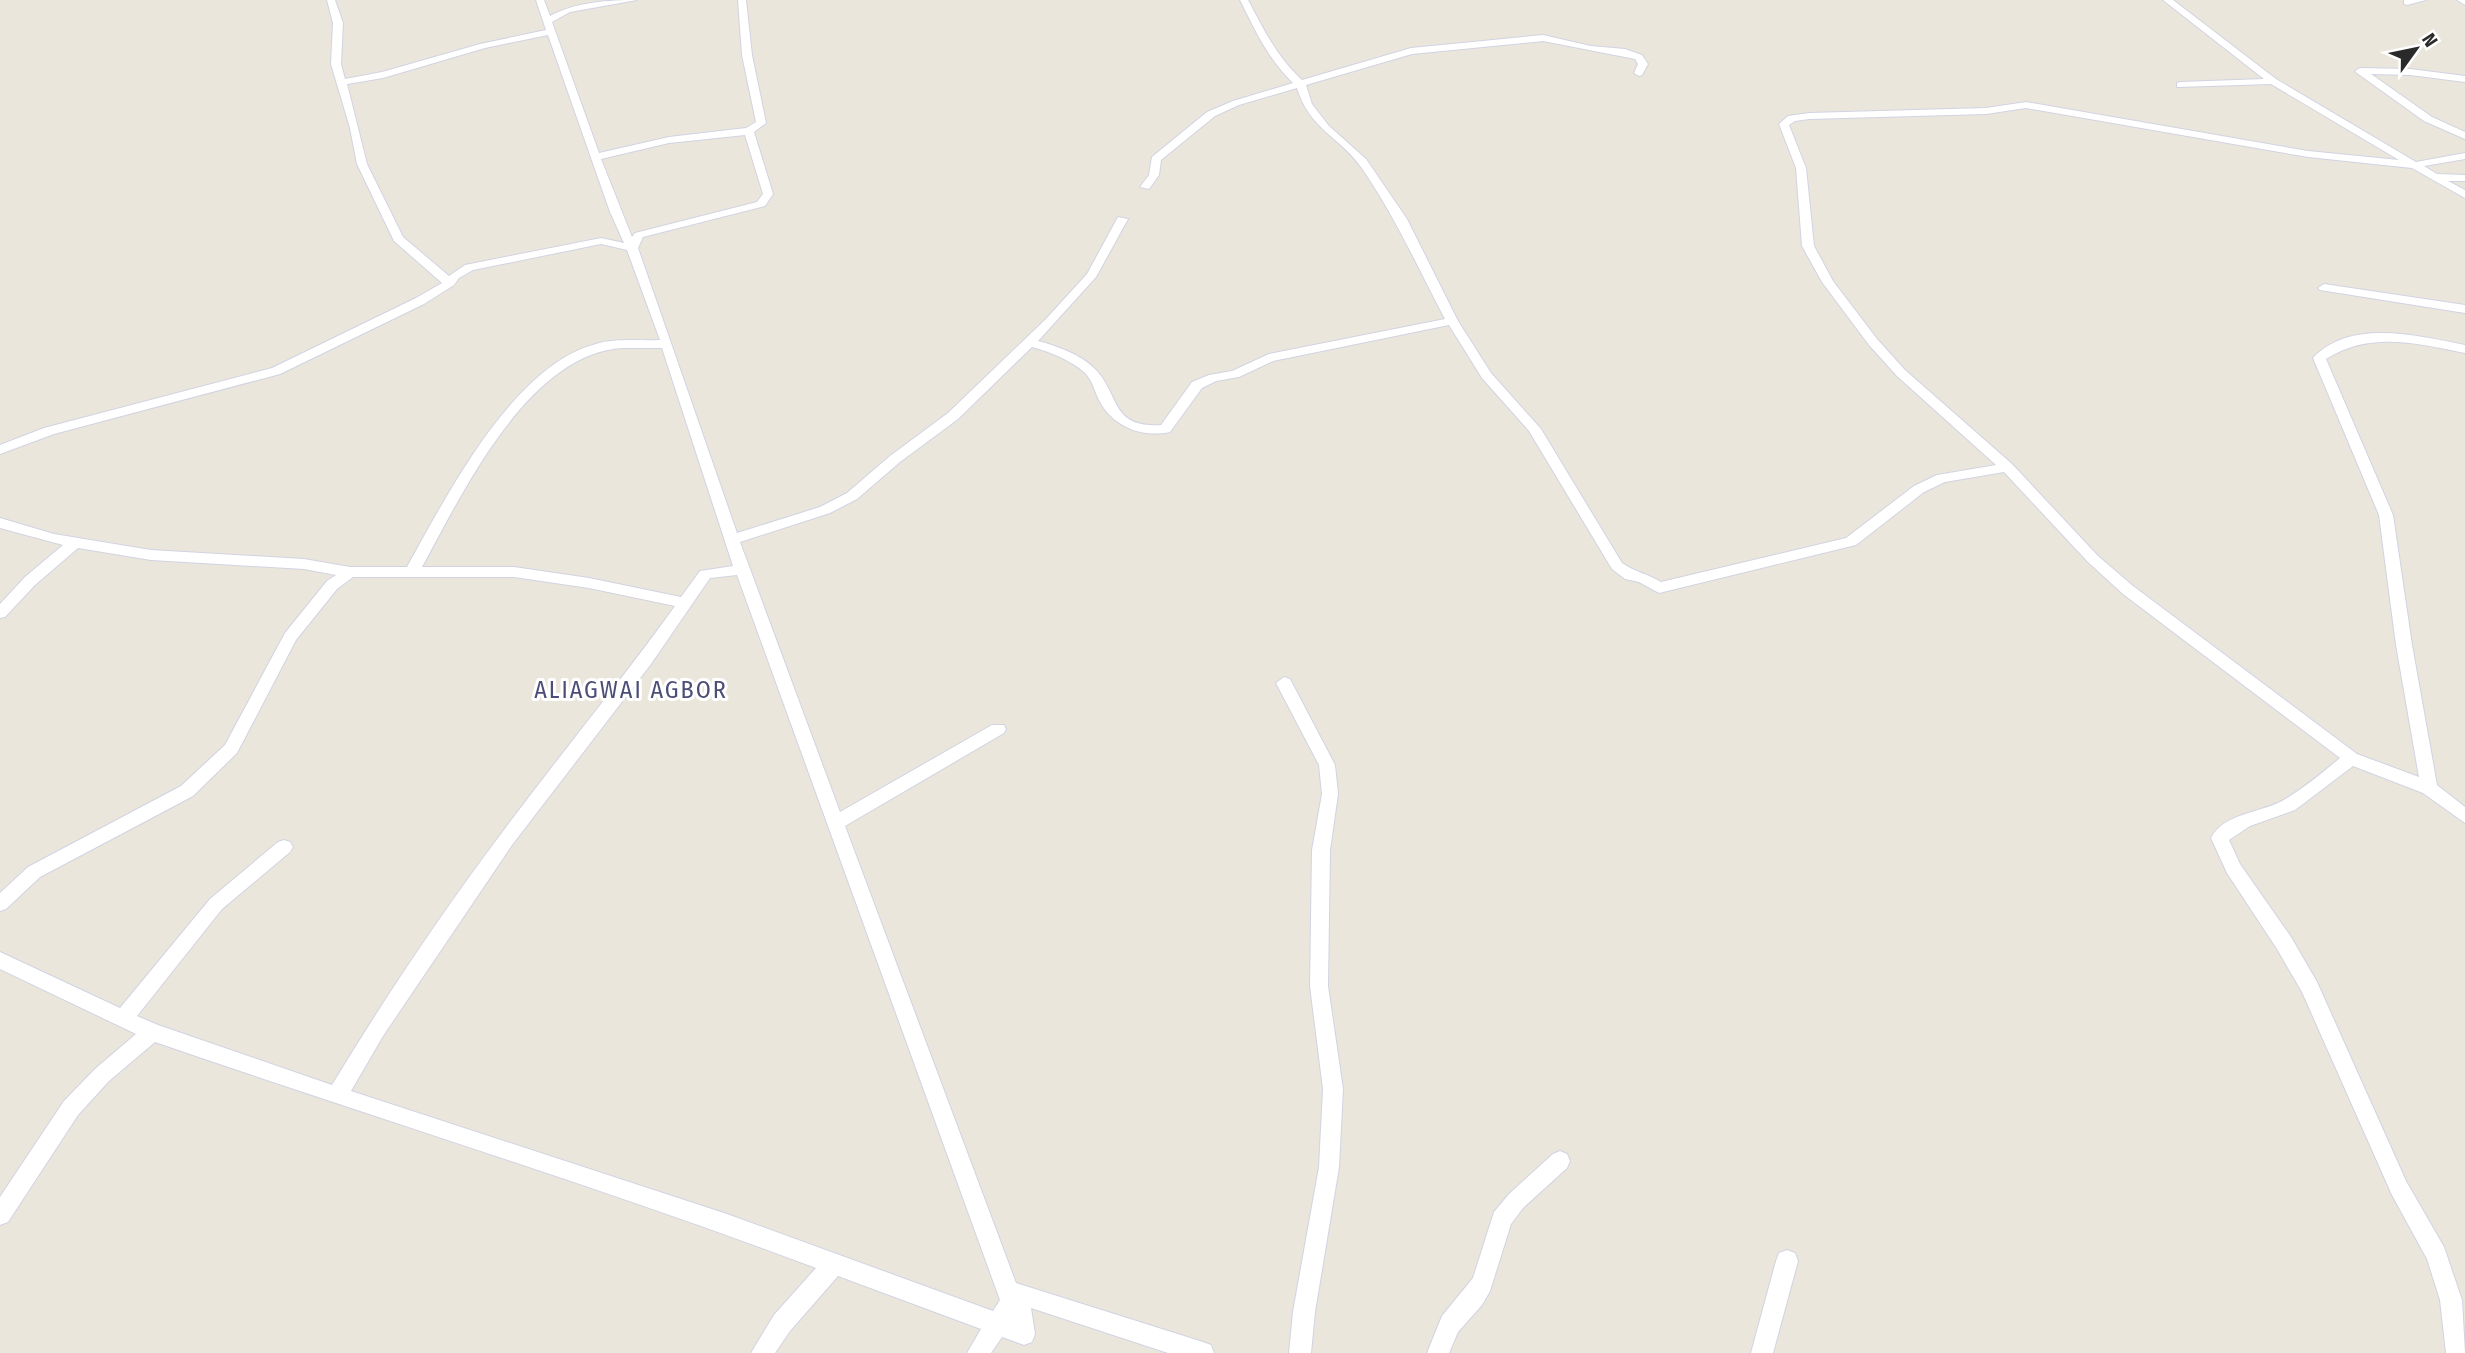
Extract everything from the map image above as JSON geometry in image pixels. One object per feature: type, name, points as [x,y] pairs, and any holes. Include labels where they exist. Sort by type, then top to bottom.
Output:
[{"type":"street","points":[[331,0],[338,23],[336,64],[362,164],[398,239],[450,284]]},
{"type":"street","points":[[540,0],[595,157],[667,344],[742,570],[1024,1334]]},
{"type":"street","points":[[342,82],[383,75],[549,26],[568,10],[633,0]]},
{"type":"street","points":[[595,157],[669,140],[749,131],[761,123],[747,55],[742,0]]},
{"type":"street","points":[[1244,0],[1268,47],[1284,69],[1301,85],[1313,112],[1325,128],[1362,161],[1401,219],[1452,321],[1486,374],[1534,429],[1617,566],[1630,576],[1643,578],[1658,588],[1851,542],[1919,489],[1942,478],[2007,467]]},
{"type":"street","points":[[2167,0],[2273,81],[2465,195]]},
{"type":"street","points":[[2407,2],[2422,0]]},
{"type":"street","points":[[1145,187],[1154,175],[1156,159],[1211,114],[1236,103],[1411,51],[1528,38],[1626,52],[1639,57],[1643,64],[1639,73]]},
{"type":"street","points":[[2465,79],[2410,72],[2360,71],[2428,119],[2465,136]]},
{"type":"street","points":[[2180,85],[2273,81]]},
{"type":"street","points":[[2465,156],[2415,165],[2308,154],[2026,105],[1986,111],[1809,116],[1792,118],[1784,124],[1801,168],[1808,246],[1828,282],[1873,342],[1901,373],[2007,467],[2093,559],[2128,590],[2351,758],[2429,788],[2465,816]]},
{"type":"street","points":[[632,248],[639,235],[761,204],[768,194],[749,131]]},
{"type":"street","points":[[2438,177],[2465,178]]},
{"type":"street","points":[[733,539],[825,510],[852,496],[953,416],[993,381],[1092,275],[1122,219]]},
{"type":"street","points":[[0,450],[49,431],[276,370],[400,312],[450,284],[455,276],[469,267],[601,241],[632,248]]},
{"type":"street","points":[[2324,288],[2465,309]]},
{"type":"street","points":[[1028,342],[1048,347],[1090,371],[1110,408],[1132,426],[1150,432],[1165,429],[1196,385],[1213,378],[1235,374],[1269,358],[1452,321]]},
{"type":"street","points":[[2429,788],[2404,645],[2386,515],[2319,358],[2333,346],[2367,337],[2412,340],[2465,349]]},
{"type":"street","points":[[413,570],[461,482],[537,385],[571,359],[597,347],[667,344]]},
{"type":"street","points":[[0,523],[75,543],[151,555],[304,564],[350,572],[514,572],[589,583],[683,603]]},
{"type":"street","points":[[0,613],[30,581],[75,543]]},
{"type":"street","points":[[337,1096],[376,1030],[506,840],[646,660],[705,574],[742,570]]},
{"type":"street","points":[[0,904],[34,872],[187,791],[196,783],[231,749],[290,637],[332,585],[350,572]]},
{"type":"street","points":[[1284,682],[1327,765],[1330,794],[1321,850],[1319,986],[1333,1089],[1329,1167],[1300,1353]]},
{"type":"street","points":[[835,822],[998,729]]},
{"type":"street","points":[[2351,758],[2305,795],[2268,815],[2232,824],[2220,838],[2233,868],[2284,943],[2310,988],[2399,1188],[2436,1255],[2451,1300],[2457,1353]]},
{"type":"street","points":[[124,1017],[216,904],[284,847]]},
{"type":"street","points":[[0,960],[152,1032],[337,1096],[727,1224],[1024,1334]]},
{"type":"street","points":[[0,1215],[71,1108],[103,1075],[152,1032]]},
{"type":"street","points":[[1438,1353],[1450,1324],[1474,1297],[1482,1283],[1502,1219],[1516,1201],[1560,1161]]},
{"type":"street","points":[[1762,1353],[1787,1261]]},
{"type":"street","points":[[762,1353],[782,1323],[833,1265]]},
{"type":"street","points":[[1018,1293],[1024,1334]]},
{"type":"street","points":[[978,1353],[1018,1293]]},
{"type":"street","points":[[1018,1293],[1202,1353]]},
{"type":"district","name":"ALIAGWAI AGBOR","points":[[631,690]]}]
